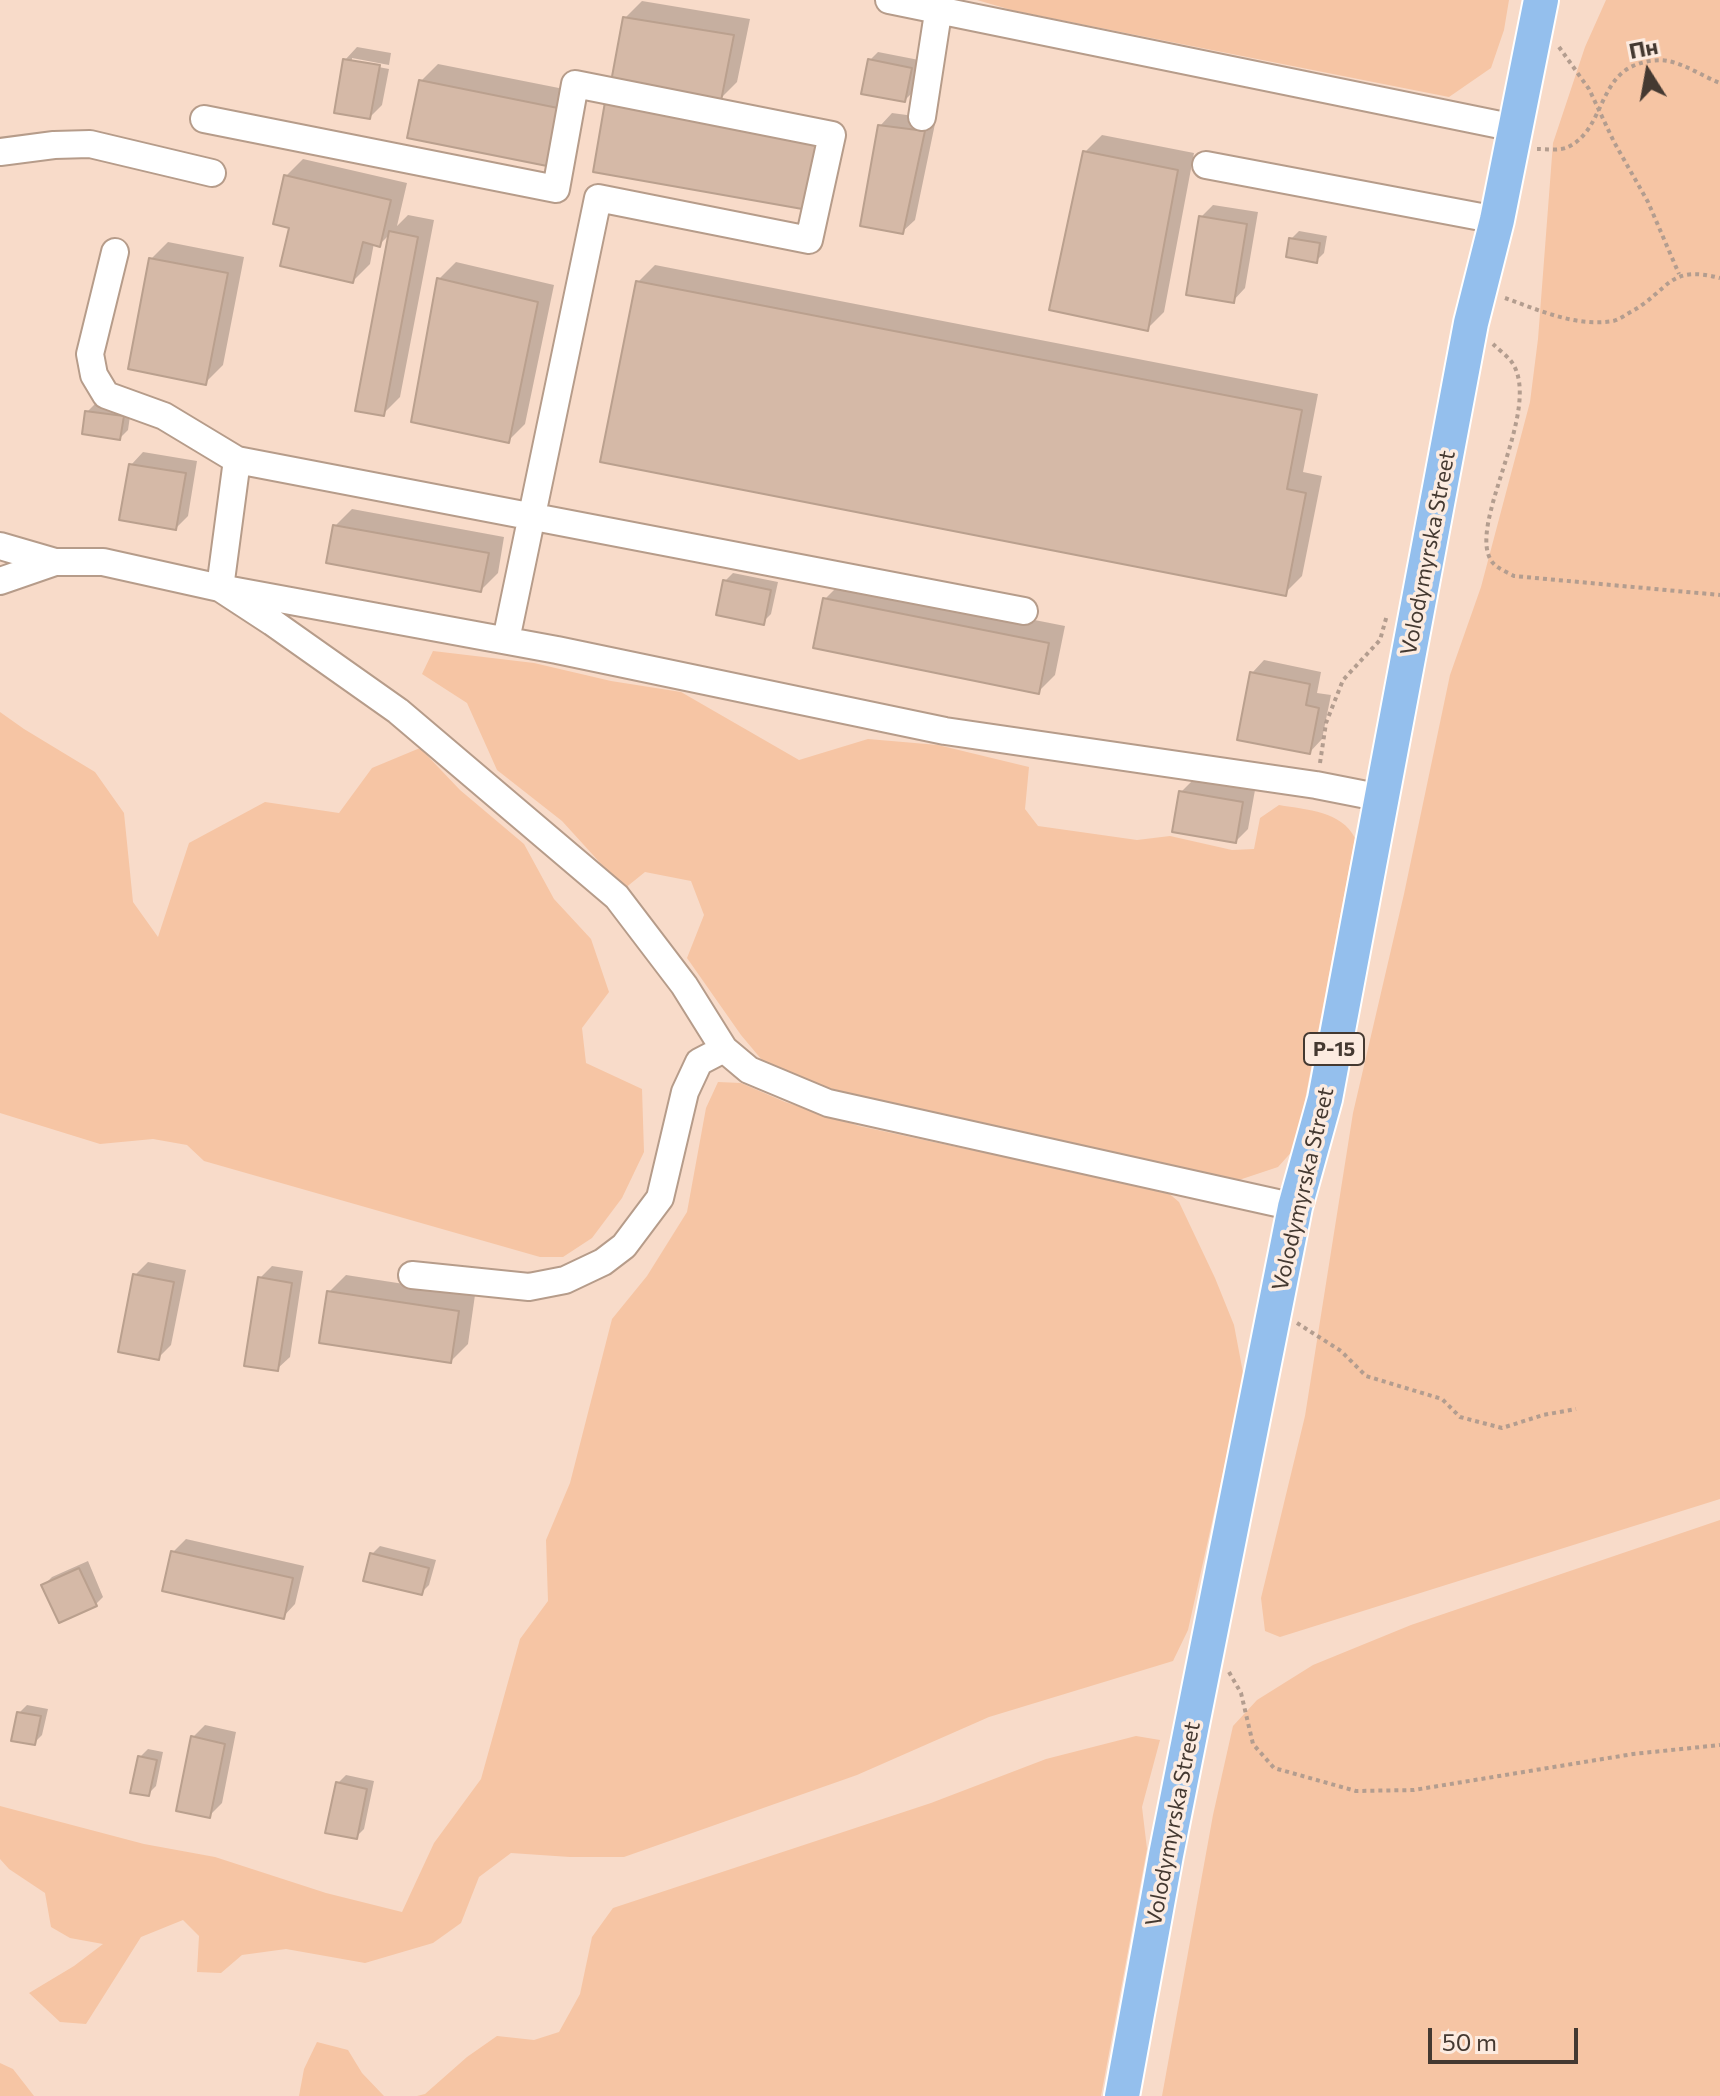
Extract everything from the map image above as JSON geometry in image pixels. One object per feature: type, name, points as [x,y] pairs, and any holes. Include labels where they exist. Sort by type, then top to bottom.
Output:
[{"type":"main road","name":"Volodymyrska Street","points":[[1122,2096],[1166,1855],[1295,1207],[1325,1099],[1471,323],[1497,220],[1538,11]]},
{"type":"street","points":[[889,0],[939,5],[1513,134]]},
{"type":"street","points":[[922,117],[939,5]]},
{"type":"street","points":[[204,119],[809,240],[832,135],[575,84],[556,189]]},
{"type":"street","points":[[0,152],[90,144],[212,173]]},
{"type":"street","points":[[1206,165],[1497,220]]},
{"type":"street","points":[[506,640],[598,198]]},
{"type":"street","points":[[115,252],[90,354],[94,375],[106,395],[164,416],[237,460],[1024,611]]},
{"type":"street","points":[[220,588],[237,460]]},
{"type":"street","points":[[0,546],[55,562],[103,562],[220,588],[506,640],[945,731],[1301,783],[1382,798]]},
{"type":"street","points":[[0,581],[55,562]]},
{"type":"street","points":[[220,588],[398,711],[617,897],[684,985],[724,1049],[749,1070],[828,1103],[1295,1207]]},
{"type":"street","points":[[412,1275],[529,1287],[565,1280],[603,1262],[624,1246],[660,1198],[685,1092],[699,1062],[724,1049]]},
{"type":"path","points":[[1538,11],[1554,40],[1589,89],[1598,113],[1648,202],[1679,274]]},
{"type":"path","points":[[1513,134],[1534,149],[1565,149],[1581,139],[1619,74],[1630,66],[1649,60],[1670,61],[1720,83]]},
{"type":"path","points":[[1480,290],[1565,319],[1614,321],[1646,305],[1679,274],[1700,273],[1720,278]]},
{"type":"path","points":[[1471,323],[1512,363],[1520,392],[1514,432],[1485,541],[1493,563],[1514,576],[1720,595]]},
{"type":"path","points":[[1275,1309],[1341,1351],[1366,1376],[1442,1399],[1460,1417],[1502,1428],[1576,1409]]},
{"type":"path","points":[[1209,1644],[1241,1693],[1253,1744],[1274,1768],[1356,1791],[1414,1790],[1607,1758],[1720,1745]]},
{"type":"shaded area","points":[[977,0],[1509,0],[1504,30],[1491,68],[1449,97],[1015,11]]},
{"type":"shaded area","points":[[1606,0],[1720,0],[1720,1499],[1280,1637],[1265,1631],[1261,1598],[1305,1416],[1353,1113],[1404,894],[1450,675],[1481,587],[1530,402],[1553,143],[1585,47]]},
{"type":"shaded area","points":[[433,651],[534,663],[611,681],[681,692],[799,760],[868,739],[938,745],[1029,767],[1025,809],[1038,826],[1137,840],[1170,836],[1232,850],[1254,849],[1260,818],[1279,805],[1312,811],[1341,822],[1355,838],[1296,1147],[1278,1167],[1233,1182],[820,1090],[772,1072],[741,1035],[687,958],[704,915],[691,881],[645,872],[624,889],[562,821],[497,770],[467,703],[422,674]]},
{"type":"shaded area","points":[[0,712],[95,772],[124,813],[133,902],[158,937],[189,843],[265,802],[339,813],[372,768],[420,748],[460,790],[524,844],[554,899],[591,939],[609,992],[582,1028],[586,1063],[642,1089],[644,1152],[622,1198],[592,1238],[563,1257],[540,1257],[204,1161],[187,1145],[153,1139],[100,1144],[0,1113]]},
{"type":"shaded area","points":[[718,1082],[741,1083],[785,1102],[859,1126],[1159,1185],[1179,1202],[1234,1325],[1244,1378],[1188,1630],[1173,1661],[989,1717],[857,1775],[624,1857],[511,1853],[479,1877],[461,1923],[433,1943],[365,1963],[286,1949],[242,1955],[221,1973],[197,1972],[199,1936],[183,1920],[141,1937],[86,2024],[60,2022],[29,1993],[103,1944],[70,1938],[51,1927],[45,1893],[9,1869],[0,1859],[0,1806],[144,1844],[215,1857],[326,1893],[402,1912],[434,1843],[481,1779],[520,1639],[548,1601],[546,1540],[570,1483],[612,1319],[647,1276],[687,1212],[706,1108]]},
{"type":"shaded area","points":[[1720,1520],[1720,2096],[1162,2096],[1213,1815],[1233,1726],[1257,1700],[1313,1665],[1411,1625]]},
{"type":"shaded area","points":[[1136,1736],[1160,1740],[1142,1807],[1147,1849],[1101,2096],[417,2096],[425,2094],[467,2057],[497,2036],[534,2040],[559,2032],[580,1994],[592,1937],[613,1908],[931,1803],[1046,1759]]},
{"type":"shaded area","points":[[317,2042],[348,2050],[362,2073],[384,2096],[299,2096],[304,2069]]},
{"type":"shaded area","points":[[0,2063],[13,2069],[34,2096],[0,2096]]},
{"type":"building","points":[[623,17],[734,35],[721,101],[611,82]]},
{"type":"building","points":[[343,59],[380,65],[370,119],[334,113]]},
{"type":"building","points":[[868,59],[912,68],[905,102],[861,94]]},
{"type":"building","points":[[419,80],[558,108],[547,166],[407,138]]},
{"type":"building","points":[[605,102],[822,143],[808,210],[593,172]]},
{"type":"building","points":[[878,125],[925,131],[903,234],[860,226]]},
{"type":"building","points":[[1083,151],[1178,170],[1148,331],[1049,310]]},
{"type":"building","points":[[284,175],[391,200],[380,247],[363,242],[353,283],[280,266],[289,228],[273,224]]},
{"type":"building","points":[[1199,216],[1247,224],[1234,303],[1186,295]]},
{"type":"building","points":[[389,231],[418,237],[384,416],[355,411]]},
{"type":"building","points":[[1289,238],[1320,243],[1317,263],[1286,257]]},
{"type":"building","points":[[149,258],[228,273],[206,385],[128,369]]},
{"type":"building","points":[[437,278],[538,302],[509,443],[411,422]]},
{"type":"building","points":[[636,281],[1302,410],[1287,489],[1306,493],[1286,596],[600,462]]},
{"type":"building","points":[[85,411],[124,416],[120,440],[82,434]]},
{"type":"building","points":[[129,464],[186,473],[176,530],[119,520]]},
{"type":"building","points":[[333,525],[489,553],[481,592],[326,563]]},
{"type":"building","points":[[723,580],[771,590],[764,625],[716,615]]},
{"type":"building","points":[[823,598],[1049,643],[1039,694],[813,648]]},
{"type":"building","points":[[1250,672],[1310,684],[1306,705],[1319,708],[1310,754],[1237,740]]},
{"type":"building","points":[[1179,791],[1243,802],[1236,843],[1172,832]]},
{"type":"building","points":[[133,1274],[174,1282],[159,1360],[118,1352]]},
{"type":"building","points":[[258,1277],[292,1283],[278,1371],[244,1366]]},
{"type":"building","points":[[327,1291],[459,1311],[451,1363],[319,1343]]},
{"type":"building","points":[[171,1551],[293,1578],[284,1619],[162,1591]]},
{"type":"building","points":[[370,1553],[429,1568],[422,1595],[363,1581]]},
{"type":"building","points":[[79,1568],[97,1606],[59,1623],[41,1585]]},
{"type":"building","points":[[17,1712],[41,1716],[35,1745],[11,1741]]},
{"type":"building","points":[[191,1736],[225,1744],[210,1818],[176,1811]]},
{"type":"building","points":[[138,1756],[157,1760],[149,1796],[130,1793]]},
{"type":"building","points":[[336,1782],[367,1789],[357,1839],[325,1833]]}]
